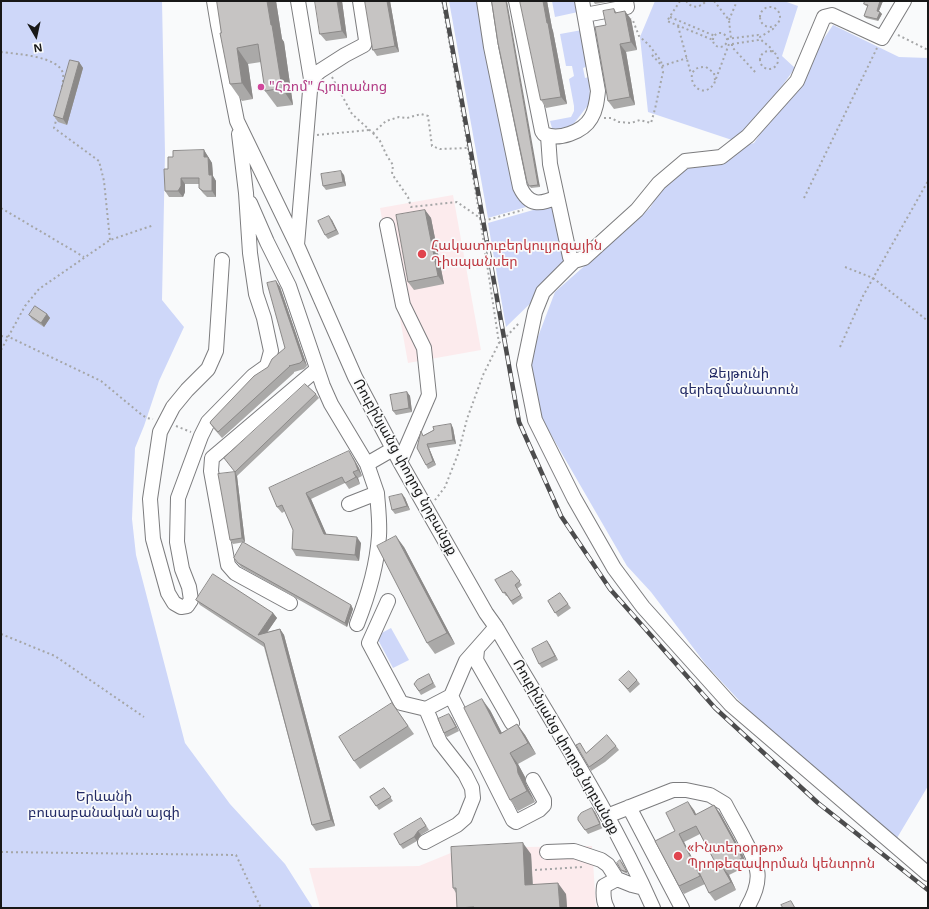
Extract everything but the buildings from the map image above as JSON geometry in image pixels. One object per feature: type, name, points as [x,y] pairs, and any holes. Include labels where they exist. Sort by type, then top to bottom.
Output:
[{"type":"street","name":"Ռուբինյանց փողոց նրբանցք","points":[[214,1],[237,121],[297,245],[355,376],[400,462],[486,613],[496,627],[607,816],[653,908]]},
{"type":"street","points":[[297,245],[311,79],[298,1]]},
{"type":"street","points":[[311,79],[326,67],[364,45],[366,40],[360,1]]},
{"type":"street","points":[[484,1],[491,47],[518,181],[522,192],[530,201],[536,203],[557,197]]},
{"type":"street","points":[[516,1],[542,131],[544,134],[554,137],[563,136],[581,128],[590,119],[597,102],[598,91],[582,1]]},
{"type":"street","points":[[904,1],[884,33],[832,15],[824,17],[797,81],[748,136],[721,157],[685,161],[659,183],[637,210],[584,258],[574,261],[543,292],[535,312],[524,365],[535,420],[574,498],[614,568],[643,607],[731,705],[928,874]]},
{"type":"street","points":[[585,15],[627,4]]},
{"type":"street","points":[[222,260],[216,351],[208,369],[187,390],[173,407],[160,432],[150,498],[153,539],[168,593],[174,603],[181,607],[187,606],[191,600],[189,587],[182,568],[177,542],[178,498],[201,436],[208,422],[253,376],[267,366],[271,351],[264,318],[256,294],[250,254],[246,193],[237,121]]},
{"type":"street","points":[[548,136],[550,164],[570,257],[574,261]]},
{"type":"street","points":[[246,193],[267,242],[289,286],[316,369],[331,404],[367,464],[377,493],[379,536],[374,570],[357,624]]},
{"type":"street","points":[[387,225],[404,305],[424,348],[429,395],[400,462]]},
{"type":"street","points":[[290,603],[235,573],[228,565],[211,471],[212,458],[316,369]]},
{"type":"street","points":[[367,464],[393,448]]},
{"type":"street","points":[[349,504],[377,493]]},
{"type":"street","points":[[388,601],[369,643],[401,702],[426,709],[451,696],[466,661],[496,627]]},
{"type":"street","points":[[476,650],[476,660],[512,723]]},
{"type":"street","points":[[451,696],[513,820],[516,822],[539,810],[544,805],[544,800],[533,780]]},
{"type":"street","points":[[425,842],[465,818],[472,798],[472,788],[465,774],[440,742],[426,709]]},
{"type":"street","points":[[607,816],[673,790],[686,790],[710,795],[725,804],[756,860],[758,877],[756,890],[747,908]]},
{"type":"street","points":[[630,807],[682,908]]},
{"type":"street","points":[[547,852],[574,851],[601,860],[608,865],[617,879],[644,888]]},
{"type":"street","points":[[607,908],[604,903],[604,886],[617,879]]},
{"type":"path","points":[[442,1],[480,218],[499,342]]},
{"type":"path","points":[[680,1],[667,21],[713,40],[714,44],[718,47],[758,40],[773,29],[779,19],[778,12],[773,8],[764,9],[760,18],[762,24],[768,27],[774,26]]},
{"type":"path","points":[[686,1],[688,4],[695,7],[702,5],[706,1]]},
{"type":"path","points":[[714,1],[729,20]]},
{"type":"path","points":[[731,38],[729,20],[737,1]]},
{"type":"path","points":[[590,119],[611,118],[619,122],[631,123],[640,120],[651,123],[664,72],[661,61],[649,45],[639,36],[627,4]]},
{"type":"path","points":[[670,17],[715,36]]},
{"type":"path","points":[[678,26],[692,75],[691,78],[694,86],[700,90],[711,87],[729,44]]},
{"type":"path","points":[[713,40],[719,33],[723,34],[729,44],[757,74]]},
{"type":"path","points":[[804,198],[884,33],[928,50]]},
{"type":"path","points":[[727,39],[758,35],[772,48],[773,52],[777,56],[778,62],[775,67],[766,69],[760,62],[760,56],[767,51],[773,52]]},
{"type":"path","points":[[1,52],[37,57],[58,65],[63,73],[62,94]]},
{"type":"path","points":[[652,55],[662,66]]},
{"type":"path","points":[[662,66],[687,58]]},
{"type":"path","points":[[326,67],[352,114],[380,140],[387,156],[394,165],[392,174],[408,197],[411,207],[457,202],[480,218],[487,220],[533,207],[536,203]]},
{"type":"path","points":[[692,75],[699,67],[706,67],[714,73],[715,80]]},
{"type":"path","points":[[58,114],[54,128],[99,161],[104,181],[110,240]]},
{"type":"path","points":[[373,133],[386,121],[399,117],[407,118],[421,114],[428,116],[432,146],[440,149],[468,148]]},
{"type":"path","points":[[306,136],[369,130]]},
{"type":"path","points":[[840,347],[863,296],[928,181]]},
{"type":"path","points":[[1,208],[84,257]]},
{"type":"path","points":[[1,350],[9,338],[25,306],[39,289],[110,240],[154,225]]},
{"type":"path","points":[[845,267],[873,278],[928,321]]},
{"type":"path","points":[[427,509],[445,486],[458,454],[467,419],[483,375],[499,342],[505,338],[525,316],[535,312]]},
{"type":"path","points":[[1,336],[9,338],[100,380],[147,418],[165,422],[201,436]]},
{"type":"path","points":[[1,634],[55,656],[144,717]]},
{"type":"path","points":[[1,852],[236,855],[261,908]]},
{"type":"path","points":[[536,870],[589,867]]},
{"type":"shaded area","points":[[453,195],[481,350],[408,363],[380,208]]},
{"type":"shaded area","points":[[592,846],[596,908],[320,908],[309,868],[419,866],[463,848]]},
{"type":"green space","name":"Երևանի բուսաբանական այգի","points":[[1,1],[162,1],[165,153],[162,300],[184,327],[159,381],[135,448],[132,519],[136,555],[185,743],[230,804],[285,864],[313,908],[1,908]]},
{"type":"green space","points":[[449,1],[478,1],[513,190],[526,207],[488,218]]},
{"type":"green space","points":[[552,1],[576,1],[578,12],[555,17]]},
{"type":"green space","points":[[655,1],[784,1],[798,6],[782,56],[795,68],[741,143],[648,112],[640,37]]},
{"type":"green space","name":"Զեյթունի գերեզմանատուն","points":[[833,25],[899,57],[928,58],[928,786],[897,838],[762,725],[707,666],[651,592],[627,566],[539,414],[528,363],[555,292],[650,208],[676,163],[754,143]]},
{"type":"green space","points":[[582,30],[588,66],[583,68],[585,78],[589,77],[589,104],[572,126],[553,132],[550,121],[571,117],[574,111],[569,79],[574,76],[572,66],[566,66],[560,34]]},
{"type":"green space","points":[[554,204],[569,263],[506,327],[488,223]]},
{"type":"green space","points":[[391,628],[409,660],[393,668],[376,636]]},
{"type":"railway","points":[[444,1],[519,422],[561,516],[610,589],[715,708],[818,803],[928,890]]},
{"type":"place","name":"\"Հռոմ\" Հյուրանոց","points":[[261,87]]},
{"type":"place","name":"Հակատուբերկուլյոզային Դիսպանսեր","points":[[422,254]]},
{"type":"place","name":"«Ինտերօրթո» Պրոթեզավորման կենտրոն","points":[[678,856]]}]
